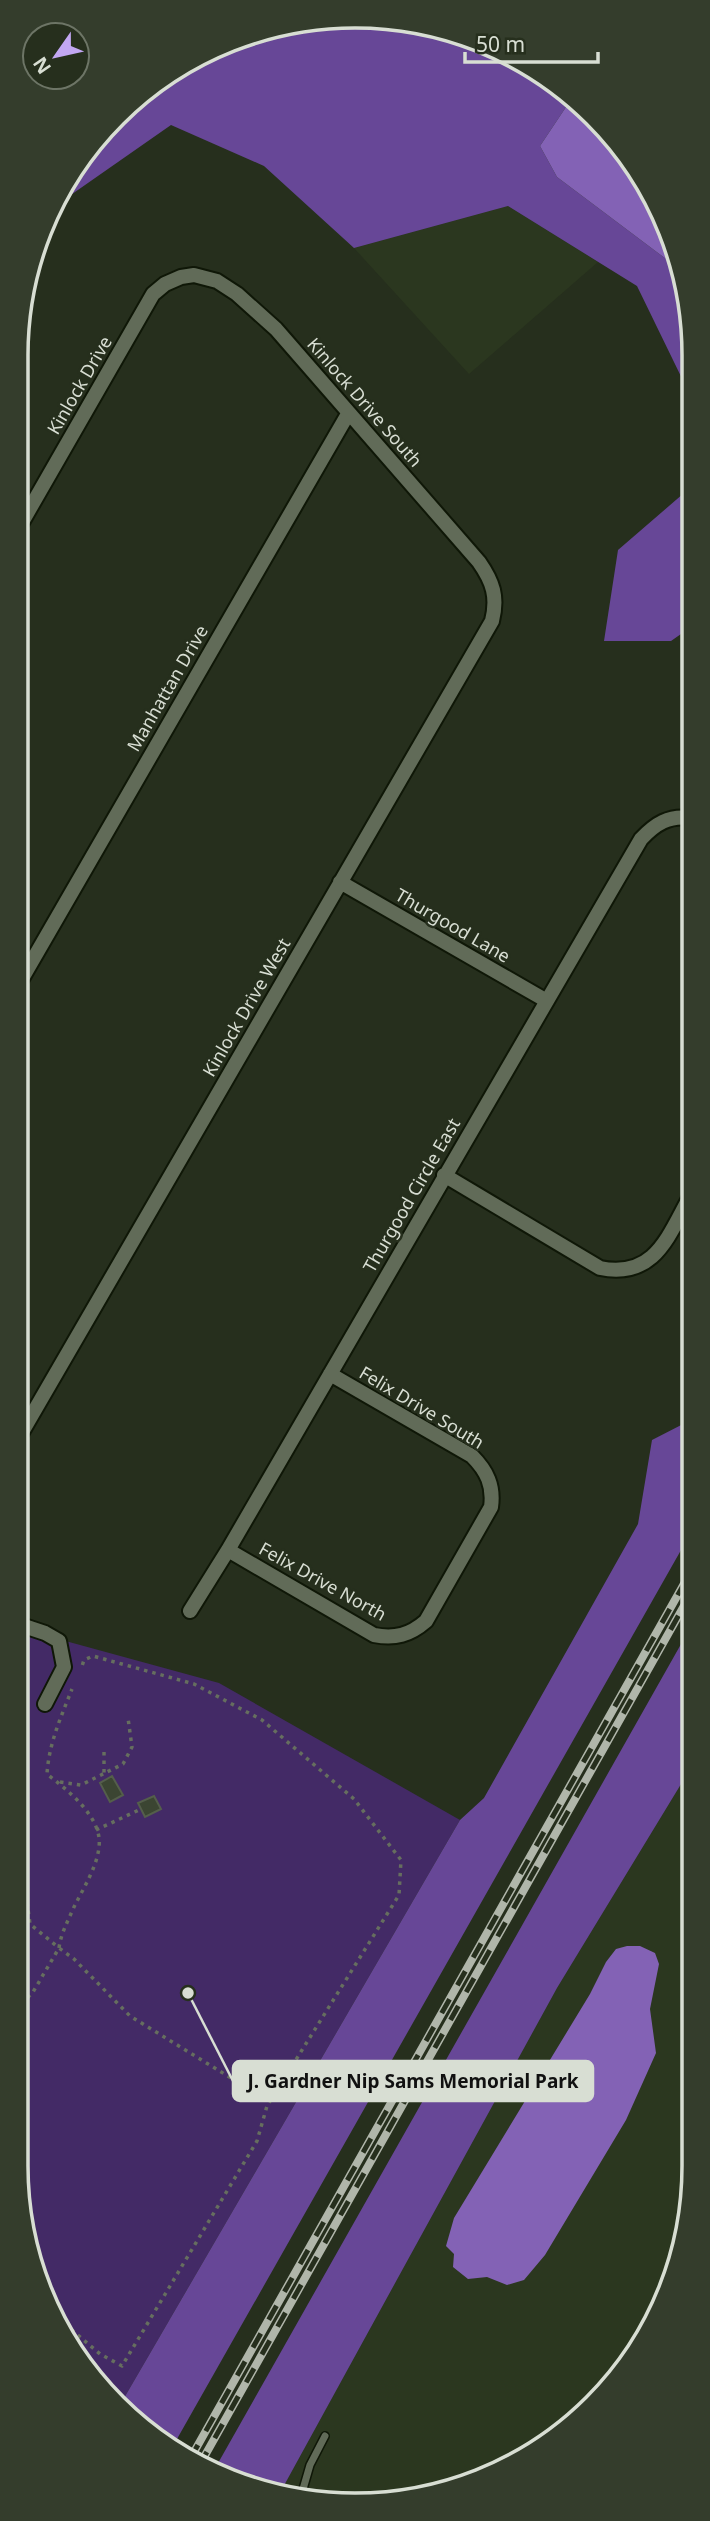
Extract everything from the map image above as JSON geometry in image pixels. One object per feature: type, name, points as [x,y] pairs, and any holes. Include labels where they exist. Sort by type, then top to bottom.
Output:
[{"type":"street","name":"Kinlock Drive South","points":[[181,276],[194,275],[217,281],[237,294],[276,329],[479,562],[489,576],[494,590]]},
{"type":"street","name":"Kinlock Drive","points":[[28,512],[153,294],[181,276]]},
{"type":"street","name":"Manhattan Drive","points":[[28,968],[348,414]]},
{"type":"street","name":"Kinlock Drive West","points":[[28,1422],[492,621],[496,606],[494,590]]},
{"type":"street","name":"Thurgood Circle East","points":[[190,1611],[641,839],[651,828],[665,820],[682,818]]},
{"type":"street","name":"Thurgood Lane","points":[[340,882],[547,1001]]},
{"type":"street","points":[[444,1175],[600,1268],[612,1270],[644,1264],[658,1253],[682,1211]]},
{"type":"street","name":"Felix Drive South","points":[[330,1374],[472,1456],[488,1479],[492,1494],[491,1507],[426,1621],[413,1632],[401,1636]]},
{"type":"street","name":"Felix Drive North","points":[[228,1550],[374,1635],[389,1638],[401,1636]]},
{"type":"street","points":[[28,1627],[45,1633],[58,1642],[64,1667],[46,1704]]},
{"type":"lane","points":[[302,2489],[310,2465],[325,2436]]},
{"type":"path","points":[[72,2330],[100,2354],[122,2366],[257,2141],[270,2102],[399,1895],[401,1860],[354,1799],[262,1720],[194,1684],[93,1656],[84,1660],[79,1672]]},
{"type":"path","points":[[28,1998],[59,1948],[61,1936],[91,1873],[100,1845],[94,1823],[72,1794],[47,1774],[48,1754],[55,1730],[75,1684]]},
{"type":"path","points":[[58,1783],[81,1785],[123,1765],[132,1746],[128,1718]]},
{"type":"path","points":[[104,1752],[104,1775]]},
{"type":"path","points":[[96,1830],[141,1809]]},
{"type":"path","points":[[28,1909],[30,1924],[74,1959],[130,2015],[270,2102]]},
{"type":"shaded area","points":[[376,29],[440,39],[500,62],[537,83],[567,106],[540,146],[557,177],[668,261],[679,312],[682,378],[637,286],[508,206],[354,248],[264,166],[171,125],[69,196],[109,139],[139,109],[192,72],[250,45],[312,31]]},
{"type":"shaded area","points":[[567,106],[601,139],[627,173],[648,210],[668,261],[557,177],[540,146]]},
{"type":"shaded area","points":[[508,206],[598,262],[469,374],[354,248]]},
{"type":"shaded area","points":[[682,495],[682,633],[671,641],[604,641],[618,550]]},
{"type":"shaded area","points":[[682,1425],[682,1548],[176,2440],[124,2397],[460,1820],[484,1798],[638,1524],[652,1440]]},
{"type":"shaded area","points":[[28,1631],[219,1683],[460,1820],[124,2397],[83,2348],[62,2311],[45,2271],[31,2209],[28,2166]]},
{"type":"shaded area","points":[[682,1642],[682,1783],[557,1988],[284,2485],[250,2476],[218,2463]]},
{"type":"shaded area","points":[[682,1783],[681,2187],[676,2230],[665,2271],[638,2330],[601,2382],[571,2412],[537,2438],[480,2468],[419,2487],[376,2492],[334,2492],[284,2485],[557,1988]]},
{"type":"shaded area","points":[[640,1946],[655,1953],[659,1964],[650,2009],[656,2053],[626,2120],[545,2255],[524,2280],[507,2285],[487,2277],[468,2279],[453,2267],[454,2254],[446,2246],[454,2218],[590,1994],[606,1962],[616,1949]]},
{"type":"building","points":[[112,1776],[123,1795],[110,1802],[100,1783]]},
{"type":"building","points":[[154,1796],[161,1809],[145,1817],[138,1803]]},
{"type":"railway","points":[[195,2451],[682,1587]]},
{"type":"railway","points":[[205,2456],[682,1609]]},
{"type":"place","name":"J. Gardner Nip Sams Memorial Park","points":[[188,1993]]}]
